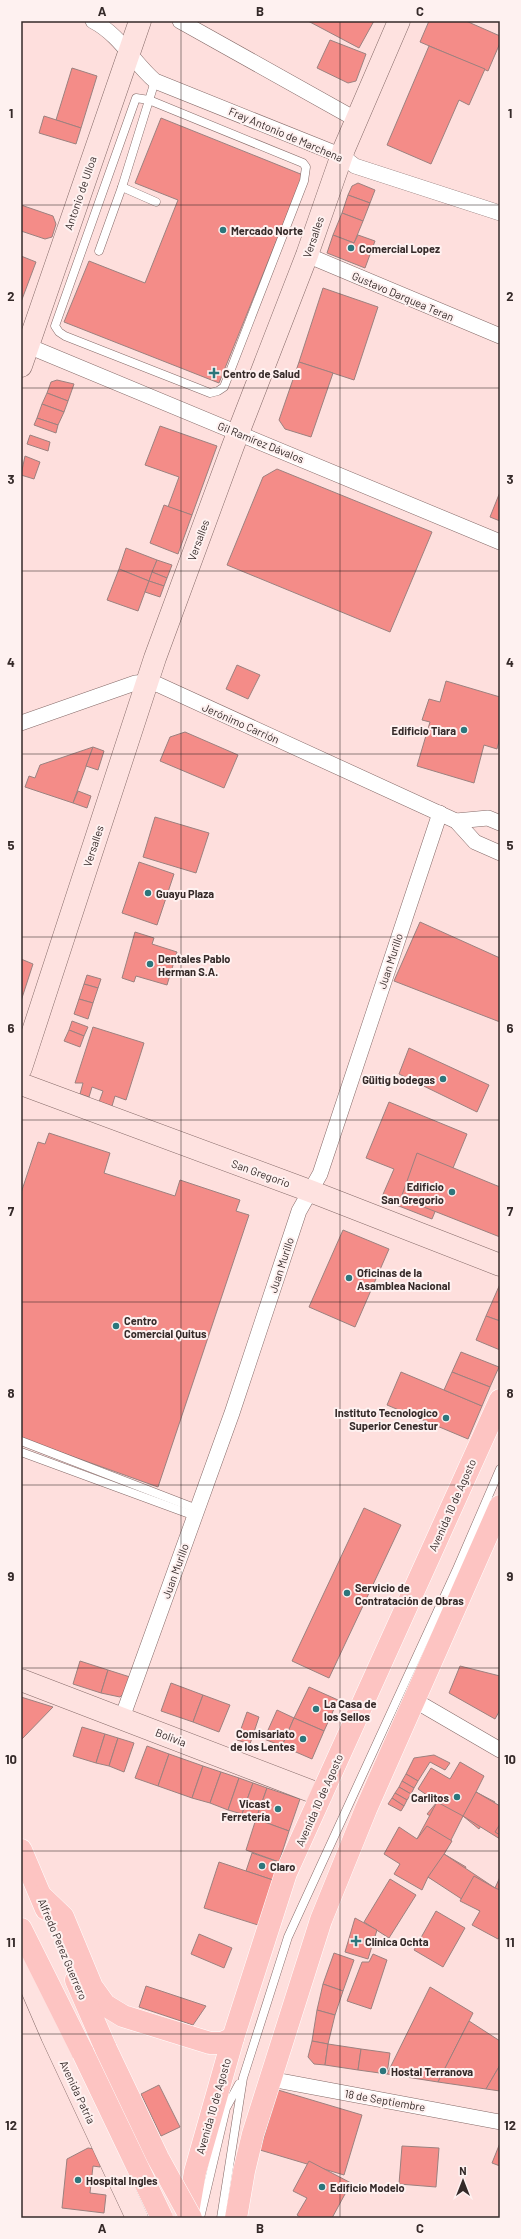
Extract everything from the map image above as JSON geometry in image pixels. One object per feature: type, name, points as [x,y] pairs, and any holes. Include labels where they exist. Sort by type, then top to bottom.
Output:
[{"type":"main road","name":"Avenida 10 de Agosto","points":[[187,2218],[195,2172],[233,2038],[286,1873],[500,1400]]},
{"type":"main road","points":[[241,2212],[248,2156],[270,2079],[321,1920],[414,1700],[500,1506]]},
{"type":"main road","name":"Alfredo Perez Guerrero","points":[[21,1850],[106,2049],[158,2158],[191,2218]]},
{"type":"main road","points":[[41,1896],[63,1917],[92,1987],[105,2005],[123,2016],[210,2043],[222,2043],[233,2038]]},
{"type":"main road","points":[[21,1929],[65,2014]]},
{"type":"main road","name":"Avenida Patria","points":[[65,2014],[162,2218]]},
{"type":"street","name":"Fray Antonio de Marchena","points":[[94,21],[130,51],[141,69],[155,81],[342,156],[355,166],[500,213]]},
{"type":"street","name":"Antonio de Ulloa","points":[[21,366],[24,344],[140,21]]},
{"type":"street","points":[[180,21],[357,120]]},
{"type":"street","name":"Versalles","points":[[21,1068],[147,682],[238,433],[307,255],[342,156],[399,21]]},
{"type":"street","name":"Gustavo Darquea Teran","points":[[307,255],[500,336]]},
{"type":"street","name":"Gil Ramírez Dávalos","points":[[24,344],[500,542]]},
{"type":"street","name":"Jerónimo Carrión","points":[[21,723],[135,683],[147,682],[159,685],[440,813],[456,821],[474,842],[500,853]]},
{"type":"street","name":"Juan Murillo","points":[[122,1718],[232,1414],[299,1212],[320,1174],[440,813]]},
{"type":"street","points":[[456,821],[488,818],[500,823]]},
{"type":"street","name":"San Gregorio","points":[[21,1084],[310,1191],[500,1265]]},
{"type":"street","name":"Bolivia","points":[[21,1680],[321,1795]]},
{"type":"street","points":[[414,1700],[500,1750]]},
{"type":"street","name":"Avenida Patria","points":[[21,1964],[30,2000],[52,2036],[136,2218]]},
{"type":"street","points":[[30,2000],[65,2014]]},
{"type":"street","name":"18 de Septiembre","points":[[270,2079],[500,2122]]},
{"type":"lane","points":[[99,251],[122,187],[155,81]]},
{"type":"lane","points":[[137,98],[149,100],[303,163],[306,167],[304,181],[224,387],[218,391],[210,393],[59,332],[55,326],[135,100],[137,98]]},
{"type":"lane","points":[[122,187],[156,202]]},
{"type":"lane","points":[[21,1441],[196,1512]]},
{"type":"lane","points":[[21,1452],[196,1512]]},
{"type":"lane","points":[[221,2218],[243,2078],[288,1937],[456,1571],[500,1468]]},
{"type":"lane","points":[[200,2218],[226,2108],[243,2078]]},
{"type":"building","points":[[308,21],[374,21],[359,48]]},
{"type":"building","points":[[429,21],[466,21],[500,36],[500,43],[488,71],[420,42]]},
{"type":"building","points":[[330,40],[366,54],[356,81],[348,83],[317,68]]},
{"type":"building","points":[[429,46],[485,69],[469,105],[459,100],[431,164],[387,145]]},
{"type":"building","points":[[72,68],[97,76],[81,128],[56,120]]},
{"type":"building","points":[[44,116],[81,128],[76,144],[39,133]]},
{"type":"building","name":"Mercado Norte","points":[[161,118],[303,175],[219,383],[64,322],[89,261],[145,283],[178,200],[135,183]]},
{"type":"building","points":[[358,183],[375,190],[370,203],[348,195],[352,186]]},
{"type":"building","points":[[348,195],[370,203],[363,221],[342,213]]},
{"type":"building","points":[[21,205],[53,216],[56,224],[52,237],[45,239],[21,231]]},
{"type":"building","points":[[342,213],[363,221],[354,243],[333,235]]},
{"type":"building","name":"Comercial Lopez","points":[[333,235],[354,243],[358,235],[375,241],[365,268],[327,253]]},
{"type":"building","points":[[21,256],[36,262],[21,302]]},
{"type":"building","points":[[323,288],[378,307],[354,380],[299,362]]},
{"type":"building","points":[[299,362],[333,373],[311,437],[285,429],[279,420]]},
{"type":"building","points":[[57,380],[74,384],[68,401],[47,393],[51,382]]},
{"type":"building","points":[[47,393],[68,401],[64,412],[42,404]]},
{"type":"building","points":[[42,404],[64,412],[58,425],[37,418]]},
{"type":"building","points":[[37,418],[58,425],[56,433],[34,425]]},
{"type":"building","points":[[160,426],[217,446],[192,515],[168,507],[179,477],[145,465]]},
{"type":"building","points":[[30,435],[50,442],[48,451],[27,444]]},
{"type":"building","points":[[25,456],[40,462],[34,479],[21,475]]},
{"type":"building","points":[[277,469],[432,532],[390,632],[227,565],[263,477]]},
{"type":"building","points":[[500,492],[500,521],[490,517]]},
{"type":"building","points":[[164,505],[192,515],[178,554],[150,543]]},
{"type":"building","points":[[126,548],[157,560],[149,581],[119,569]]},
{"type":"building","points":[[157,560],[172,565],[167,578],[152,572]]},
{"type":"building","points":[[119,569],[149,581],[138,611],[107,600]]},
{"type":"building","points":[[152,572],[167,578],[164,586],[149,581]]},
{"type":"building","points":[[149,581],[164,586],[160,597],[145,592]]},
{"type":"building","points":[[237,665],[260,675],[248,699],[226,689]]},
{"type":"building","name":"Edificio Tiara","points":[[446,681],[500,697],[500,737],[497,749],[484,745],[474,783],[417,766],[430,722],[422,720],[429,699],[440,702]]},
{"type":"building","points":[[185,732],[238,755],[224,788],[160,761],[170,737]]},
{"type":"building","points":[[93,747],[73,803],[25,787],[29,776],[35,778],[40,765]]},
{"type":"building","points":[[93,747],[104,751],[98,770],[86,766]]},
{"type":"building","points":[[78,791],[91,796],[87,808],[73,803]]},
{"type":"building","points":[[155,817],[209,833],[196,873],[143,857]]},
{"type":"building","name":"Guayu Plaza","points":[[139,862],[174,874],[157,925],[122,913]]},
{"type":"building","points":[[420,922],[500,958],[500,1022],[394,981]]},
{"type":"building","name":"Dentales Pablo Herman S.A.","points":[[135,932],[154,938],[152,944],[177,952],[167,985],[136,976],[134,982],[122,978]]},
{"type":"building","points":[[21,959],[33,964],[21,1001]]},
{"type":"building","points":[[87,975],[101,979],[98,988],[84,984]]},
{"type":"building","points":[[84,984],[98,988],[93,1003],[79,999]]},
{"type":"building","points":[[79,999],[93,1003],[88,1019],[74,1014]]},
{"type":"building","points":[[72,1021],[88,1027],[84,1036],[69,1030]]},
{"type":"building","points":[[93,1027],[144,1043],[126,1100],[115,1096],[112,1106],[99,1102],[103,1091],[92,1087],[89,1097],[80,1094],[83,1083],[75,1083]]},
{"type":"building","points":[[69,1030],[84,1036],[80,1047],[64,1041]]},
{"type":"building","name":"Güitig bodegas","points":[[409,1048],[489,1085],[477,1112],[399,1074]]},
{"type":"building","points":[[389,1102],[467,1134],[432,1219],[381,1199],[394,1169],[366,1158]]},
{"type":"building","name":"Centro Comercial Quitus","points":[[49,1133],[110,1153],[104,1173],[175,1196],[180,1180],[240,1200],[236,1211],[249,1215],[158,1487],[21,1438],[21,1193],[38,1142],[45,1144]]},
{"type":"building","name":"Edificio San Gregorio","points":[[417,1153],[500,1187],[500,1237],[401,1198]]},
{"type":"building","name":"Oficinas de la Asamblea Nacional","points":[[343,1230],[389,1249],[355,1327],[309,1307]]},
{"type":"building","points":[[500,1284],[500,1321],[486,1316]]},
{"type":"building","points":[[486,1316],[500,1321],[500,1350],[476,1340]]},
{"type":"building","points":[[461,1352],[499,1367],[490,1387],[452,1372]]},
{"type":"building","points":[[401,1372],[482,1406],[468,1439],[387,1405]]},
{"type":"building","points":[[452,1372],[490,1387],[482,1406],[444,1390]]},
{"type":"building","name":"Servicio de Contratación de Obras","points":[[364,1508],[401,1525],[329,1678],[292,1661]]},
{"type":"building","points":[[80,1661],[108,1670],[101,1693],[73,1684]]},
{"type":"building","points":[[460,1666],[500,1676],[500,1710],[495,1719],[449,1693]]},
{"type":"building","points":[[108,1670],[130,1677],[126,1691],[120,1697],[101,1693]]},
{"type":"building","points":[[171,1683],[203,1695],[193,1722],[161,1711]]},
{"type":"building","name":"La Casa de los Sellos","points":[[309,1687],[338,1700],[324,1731],[294,1718]]},
{"type":"building","points":[[203,1695],[230,1705],[219,1732],[193,1722]]},
{"type":"building","points":[[21,1697],[53,1707],[21,1740]]},
{"type":"building","points":[[277,1710],[294,1718],[282,1746],[264,1739]]},
{"type":"building","points":[[247,1712],[259,1717],[250,1744],[237,1740]]},
{"type":"building","name":"Comisariato de los Lentes","points":[[294,1718],[324,1731],[312,1759],[282,1746]]},
{"type":"building","points":[[82,1727],[105,1734],[96,1763],[73,1756]]},
{"type":"building","points":[[105,1734],[118,1738],[109,1766],[96,1763]]},
{"type":"building","points":[[118,1738],[134,1743],[124,1772],[109,1766]]},
{"type":"building","points":[[147,1746],[169,1754],[158,1786],[135,1778]]},
{"type":"building","points":[[169,1754],[203,1766],[192,1798],[158,1786]]},
{"type":"building","points":[[434,1755],[450,1763],[445,1770],[430,1762],[418,1781],[406,1774],[414,1758]]},
{"type":"building","name":"Carlitos","points":[[460,1762],[484,1776],[476,1792],[495,1802],[479,1829],[463,1816],[451,1829],[427,1814],[437,1802],[418,1789],[431,1768],[450,1779]]},
{"type":"building","points":[[203,1766],[221,1772],[210,1803],[192,1798]]},
{"type":"building","points":[[221,1772],[239,1778],[228,1810],[210,1803]]},
{"type":"building","points":[[406,1774],[418,1781],[414,1788],[402,1781]]},
{"type":"building","points":[[239,1778],[253,1783],[242,1814],[228,1810]]},
{"type":"building","points":[[402,1781],[414,1788],[411,1794],[399,1787]]},
{"type":"building","points":[[253,1783],[267,1788],[256,1819],[242,1814]]},
{"type":"building","points":[[399,1787],[411,1794],[407,1800],[395,1793]]},
{"type":"building","name":"Vicast Ferretería","points":[[267,1788],[300,1799],[289,1831],[256,1819]]},
{"type":"building","points":[[476,1792],[500,1806],[500,1839],[463,1816]]},
{"type":"building","points":[[395,1793],[407,1800],[404,1806],[392,1798]]},
{"type":"building","points":[[392,1798],[404,1806],[401,1811],[388,1804]]},
{"type":"building","points":[[437,1802],[463,1816],[444,1854],[417,1839]]},
{"type":"building","points":[[256,1819],[289,1831],[279,1862],[246,1850]]},
{"type":"building","points":[[500,1824],[500,1835],[495,1832]]},
{"type":"building","points":[[427,1826],[452,1841],[444,1854],[466,1867],[453,1890],[428,1877],[422,1890],[394,1874],[400,1864],[384,1854],[399,1827],[417,1839]]},
{"type":"building","name":"Claro","points":[[252,1853],[279,1862],[273,1880],[246,1871]]},
{"type":"building","points":[[444,1854],[495,1888],[480,1911],[428,1877]]},
{"type":"building","points":[[219,1862],[273,1880],[258,1925],[204,1908]]},
{"type":"building","points":[[474,1876],[495,1888],[500,1881],[500,1936],[498,1939],[472,1925],[480,1911],[460,1901]]},
{"type":"building","points":[[500,1877],[500,1890],[495,1888]]},
{"type":"building","points":[[390,1879],[416,1895],[389,1938],[364,1922]]},
{"type":"building","points":[[436,1911],[465,1928],[443,1967],[414,1950]]},
{"type":"building","points":[[355,1918],[377,1930],[368,1959],[345,1952]]},
{"type":"building","points":[[199,1934],[232,1948],[224,1968],[191,1954]]},
{"type":"building","points":[[334,1953],[354,1960],[343,1991],[323,1984]]},
{"type":"building","points":[[373,1954],[387,1960],[371,2009],[347,2001],[362,1962],[369,1962]]},
{"type":"building","points":[[323,1984],[343,1991],[335,2015],[317,2010]]},
{"type":"building","points":[[146,1986],[206,2006],[193,2025],[139,2007]]},
{"type":"building","points":[[430,1987],[473,2013],[438,2082],[387,2074]]},
{"type":"building","points":[[317,2010],[335,2015],[328,2044],[312,2041]]},
{"type":"building","points":[[469,2021],[500,2041],[500,2065],[486,2089],[438,2082]]},
{"type":"building","points":[[312,2041],[328,2044],[325,2065],[314,2064],[308,2057]]},
{"type":"building","points":[[328,2044],[361,2049],[358,2070],[325,2065]]},
{"type":"building","points":[[361,2049],[390,2053],[387,2074],[358,2070]]},
{"type":"building","points":[[500,2065],[500,2091],[486,2089]]},
{"type":"building","points":[[159,2085],[180,2127],[161,2136],[141,2094]]},
{"type":"building","points":[[278,2090],[362,2115],[344,2175],[260,2150]]},
{"type":"building","points":[[500,2143],[500,2166],[492,2163]]},
{"type":"building","points":[[402,2146],[439,2148],[436,2187],[399,2184]]},
{"type":"building","name":"Hospital Ingles","points":[[88,2148],[102,2150],[100,2167],[93,2166],[90,2193],[106,2195],[104,2213],[62,2208],[67,2159]]},
{"type":"building","name":"Edificio Modelo","points":[[309,2161],[351,2183],[332,2218],[301,2218],[297,2215],[307,2198],[293,2191]]},
{"type":"place","name":"Mercado Norte","points":[[223,230]]},
{"type":"place","name":"Comercial Lopez","points":[[351,248]]},
{"type":"place","name":"Centro de Salud","points":[[214,373]]},
{"type":"place","name":"Edificio Tiara","points":[[464,730]]},
{"type":"place","name":"Guayu Plaza","points":[[148,893]]},
{"type":"place","name":"Dentales Pablo Herman S.A.","points":[[150,964]]},
{"type":"place","name":"Güitig bodegas","points":[[443,1079]]},
{"type":"place","name":"Edificio San Gregorio","points":[[452,1192]]},
{"type":"place","name":"Oficinas de la Asamblea Nacional","points":[[349,1278]]},
{"type":"place","name":"Centro Comercial Quitus","points":[[116,1326]]},
{"type":"place","name":"Instituto Tecnologico Superior Cenestur","points":[[446,1418]]},
{"type":"place","name":"Servicio de Contratación de Obras","points":[[347,1593]]},
{"type":"place","name":"La Casa de los Sellos","points":[[316,1709]]},
{"type":"place","name":"Comisariato de los Lentes","points":[[303,1739]]},
{"type":"place","name":"Carlitos","points":[[457,1797]]},
{"type":"place","name":"Vicast Ferretería","points":[[278,1809]]},
{"type":"place","name":"Claro","points":[[262,1866]]},
{"type":"place","name":"Clínica Ochta","points":[[356,1941]]},
{"type":"place","name":"Hostal Terranova","points":[[383,2071]]},
{"type":"place","name":"Hospital Ingles","points":[[78,2180]]},
{"type":"place","name":"Edificio Modelo","points":[[322,2187]]}]
